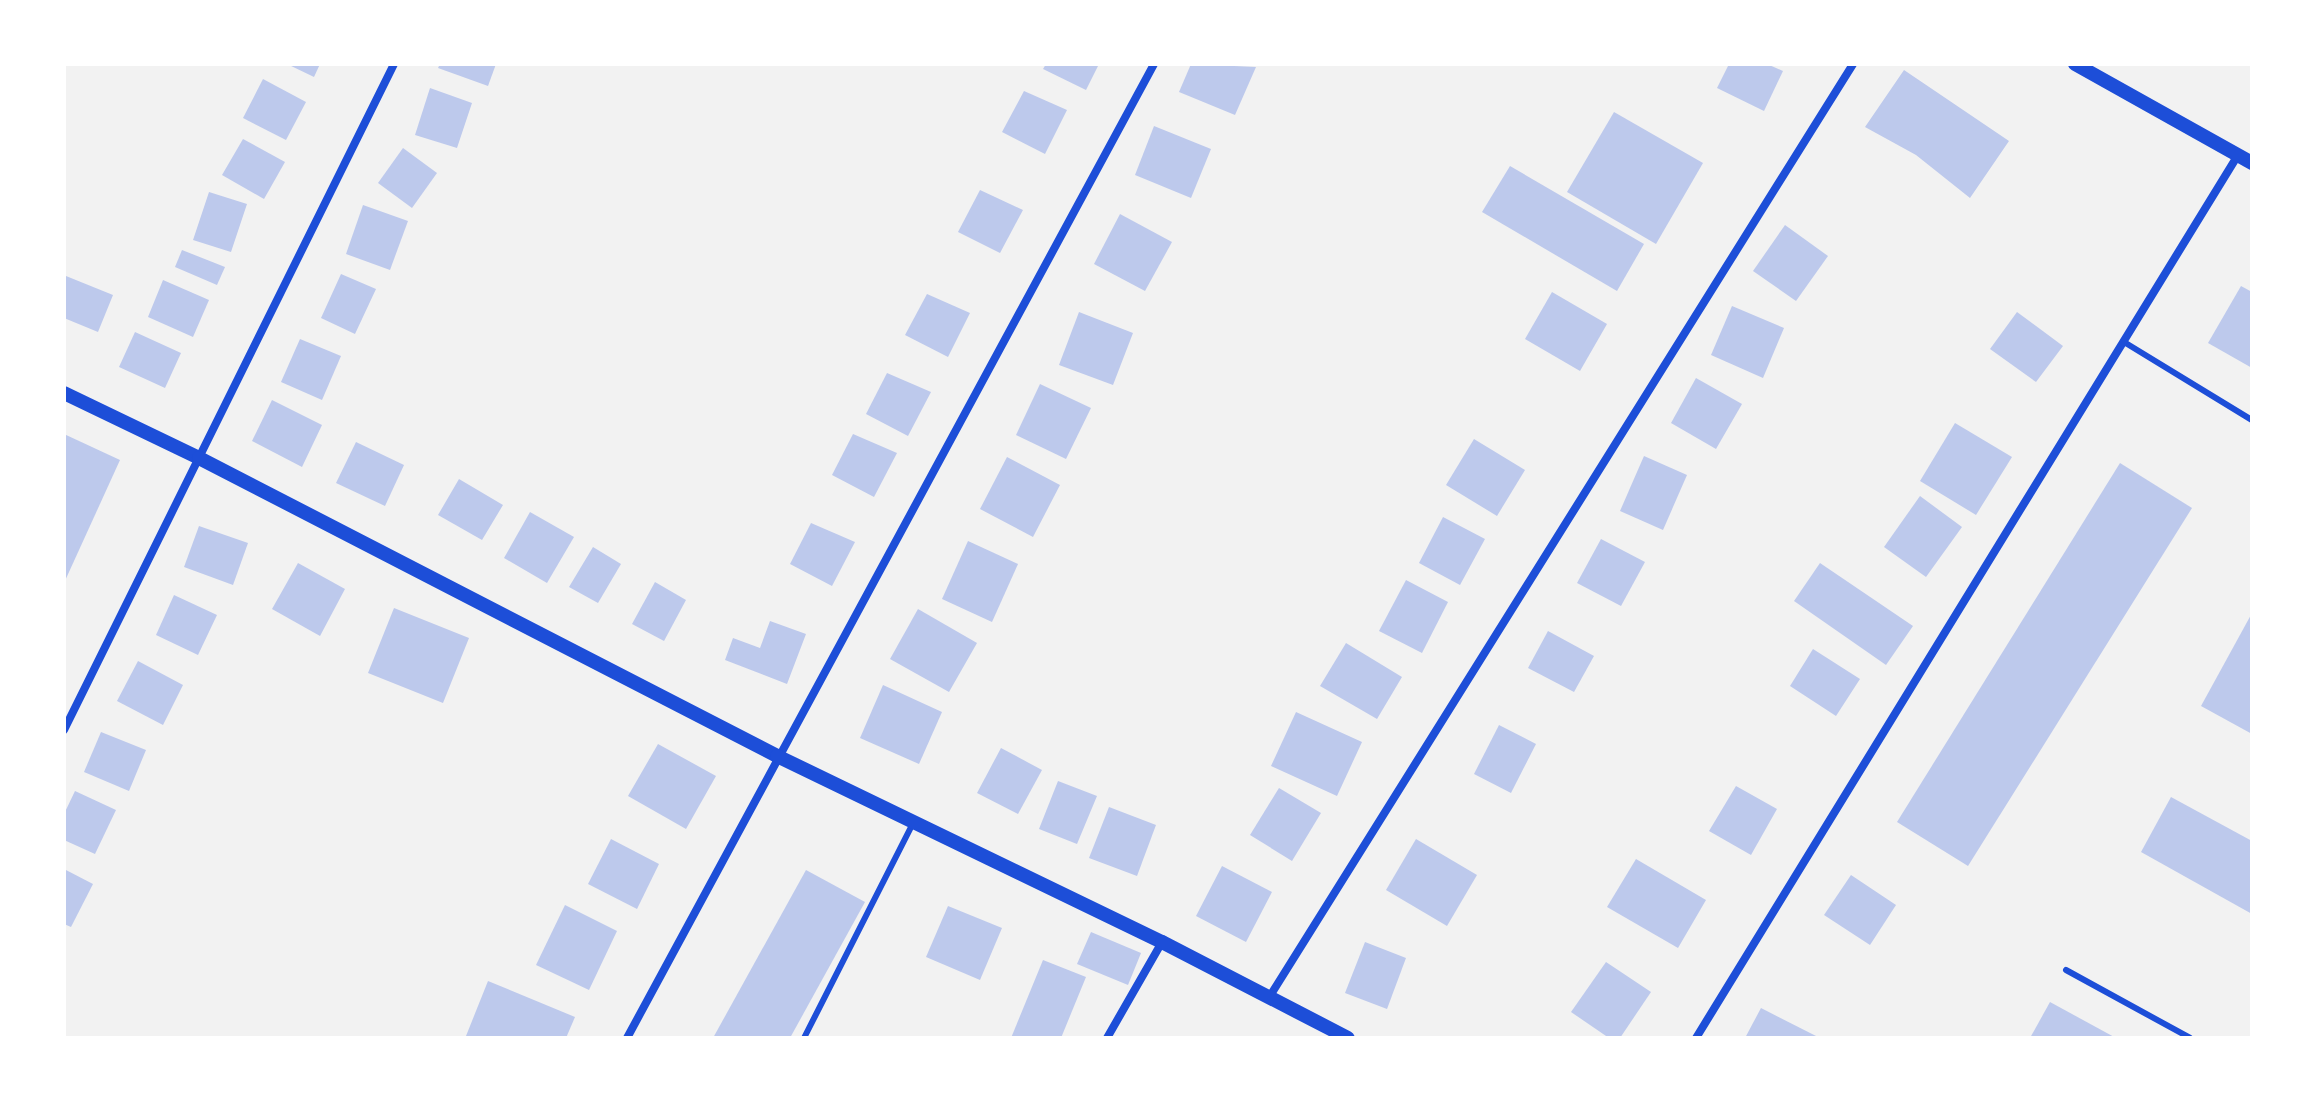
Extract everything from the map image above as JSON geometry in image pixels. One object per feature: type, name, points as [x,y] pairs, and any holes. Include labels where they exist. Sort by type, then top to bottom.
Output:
[{"type":"street","points":[[64,730],[394,64]]},
{"type":"street","points":[[627,1038],[1154,64]]},
{"type":"street","points":[[1270,996],[1853,64]]},
{"type":"street","points":[[2075,64],[2252,163]]},
{"type":"street","points":[[1696,1038],[2238,155]]},
{"type":"street","points":[[64,393],[199,458],[777,756],[1162,942],[1348,1038]]},
{"type":"street","points":[[1107,1038],[1162,942]]},
{"type":"lane","points":[[2124,342],[2252,420]]},
{"type":"lane","points":[[804,1038],[913,823]]},
{"type":"lane","points":[[2066,970],[2190,1038]]},
{"type":"building","points":[[287,64],[320,64],[314,77]]},
{"type":"building","points":[[440,64],[496,64],[488,86],[438,68]]},
{"type":"building","points":[[1046,64],[1099,64],[1086,90],[1043,69]]},
{"type":"building","points":[[1191,64],[1256,67],[1235,115],[1179,92]]},
{"type":"building","points":[[1729,64],[1767,64],[1783,71],[1764,111],[1717,88]]},
{"type":"building","points":[[1904,70],[2009,141],[1970,198],[1916,155],[1865,127]]},
{"type":"building","points":[[263,79],[306,102],[286,140],[243,118]]},
{"type":"building","points":[[430,88],[472,103],[457,148],[415,135]]},
{"type":"building","points":[[1024,91],[1067,110],[1045,154],[1002,132]]},
{"type":"building","points":[[1614,112],[1703,163],[1656,244],[1567,192]]},
{"type":"building","points":[[1154,126],[1211,149],[1191,198],[1135,175]]},
{"type":"building","points":[[243,139],[285,162],[264,199],[222,175]]},
{"type":"building","points":[[403,148],[437,173],[412,208],[378,183]]},
{"type":"building","points":[[1510,166],[1644,244],[1617,291],[1482,212]]},
{"type":"building","points":[[980,190],[1023,210],[1000,253],[958,232]]},
{"type":"building","points":[[209,192],[247,204],[231,252],[193,240]]},
{"type":"building","points":[[363,205],[408,221],[390,270],[346,254]]},
{"type":"building","points":[[1120,214],[1172,242],[1145,291],[1094,264]]},
{"type":"building","points":[[1785,225],[1828,256],[1796,301],[1753,271]]},
{"type":"building","points":[[182,250],[225,267],[217,285],[175,267]]},
{"type":"building","points":[[341,274],[376,289],[355,334],[321,318]]},
{"type":"building","points":[[66,276],[113,295],[98,332],[64,318]]},
{"type":"building","points":[[163,280],[209,300],[193,337],[148,317]]},
{"type":"building","points":[[2241,286],[2252,292],[2252,368],[2208,343]]},
{"type":"building","points":[[1552,292],[1607,324],[1580,371],[1525,339]]},
{"type":"building","points":[[927,294],[970,313],[948,357],[905,335]]},
{"type":"building","points":[[1732,306],[1784,328],[1763,378],[1711,355]]},
{"type":"building","points":[[1079,312],[1133,333],[1113,385],[1059,365]]},
{"type":"building","points":[[2017,312],[2063,346],[2036,382],[1990,349]]},
{"type":"building","points":[[135,332],[181,353],[165,388],[119,367]]},
{"type":"building","points":[[300,339],[341,356],[322,400],[281,382]]},
{"type":"building","points":[[887,373],[931,392],[908,436],[866,414]]},
{"type":"building","points":[[1696,378],[1742,404],[1716,449],[1671,423]]},
{"type":"building","points":[[1040,384],[1091,408],[1066,459],[1016,435]]},
{"type":"building","points":[[272,400],[322,425],[302,467],[252,441]]},
{"type":"building","points":[[1955,423],[2012,457],[1976,515],[1920,481]]},
{"type":"building","points":[[64,434],[120,460],[64,583]]},
{"type":"building","points":[[853,434],[897,453],[874,497],[832,475]]},
{"type":"building","points":[[1474,439],[1525,470],[1497,516],[1446,485]]},
{"type":"building","points":[[356,442],[404,465],[385,506],[336,483]]},
{"type":"building","points":[[1644,456],[1687,475],[1663,530],[1620,511]]},
{"type":"building","points":[[1007,457],[1060,485],[1033,537],[980,509]]},
{"type":"building","points":[[2120,463],[2192,508],[1968,866],[1897,822]]},
{"type":"building","points":[[459,479],[503,505],[482,540],[438,515]]},
{"type":"building","points":[[1920,496],[1962,527],[1926,577],[1884,547]]},
{"type":"building","points":[[530,512],[574,537],[547,583],[504,558]]},
{"type":"building","points":[[1443,517],[1485,539],[1460,585],[1419,563]]},
{"type":"building","points":[[811,523],[855,542],[832,586],[790,564]]},
{"type":"building","points":[[199,526],[248,543],[233,585],[184,567]]},
{"type":"building","points":[[1601,539],[1645,562],[1621,606],[1577,583]]},
{"type":"building","points":[[968,541],[1018,564],[992,622],[942,599]]},
{"type":"building","points":[[593,547],[621,564],[598,603],[569,587]]},
{"type":"building","points":[[298,563],[345,589],[320,636],[272,609]]},
{"type":"building","points":[[1820,563],[1913,626],[1886,665],[1794,601]]},
{"type":"building","points":[[1406,580],[1448,602],[1422,653],[1379,631]]},
{"type":"building","points":[[655,582],[686,600],[664,641],[632,624]]},
{"type":"building","points":[[174,595],[217,615],[198,655],[156,635]]},
{"type":"building","points":[[394,608],[469,638],[443,703],[368,673]]},
{"type":"building","points":[[918,609],[977,643],[949,692],[890,659]]},
{"type":"building","points":[[2252,613],[2252,734],[2201,706]]},
{"type":"building","points":[[770,621],[806,634],[787,684],[725,660],[733,638],[760,648]]},
{"type":"building","points":[[1548,631],[1594,656],[1574,692],[1528,668]]},
{"type":"building","points":[[1346,643],[1402,677],[1377,719],[1320,686]]},
{"type":"building","points":[[1813,649],[1860,679],[1836,716],[1790,686]]},
{"type":"building","points":[[138,661],[183,685],[163,725],[117,701]]},
{"type":"building","points":[[883,685],[942,712],[919,764],[860,738]]},
{"type":"building","points":[[1296,712],[1362,742],[1337,796],[1271,766]]},
{"type":"building","points":[[1499,725],[1536,744],[1511,793],[1474,774]]},
{"type":"building","points":[[101,732],[146,750],[129,791],[84,772]]},
{"type":"building","points":[[658,744],[716,776],[686,829],[628,796]]},
{"type":"building","points":[[1001,748],[1042,770],[1018,814],[977,793]]},
{"type":"building","points":[[1058,781],[1097,796],[1077,844],[1039,829]]},
{"type":"building","points":[[1736,786],[1777,809],[1751,855],[1709,831]]},
{"type":"building","points":[[1279,788],[1321,813],[1292,861],[1250,835]]},
{"type":"building","points":[[75,791],[116,810],[95,854],[64,840],[64,814]]},
{"type":"building","points":[[2171,797],[2252,841],[2252,914],[2141,852]]},
{"type":"building","points":[[1109,807],[1156,825],[1137,876],[1089,858]]},
{"type":"building","points":[[611,839],[659,864],[637,909],[588,884]]},
{"type":"building","points":[[1416,839],[1477,875],[1447,926],[1386,890]]},
{"type":"building","points":[[1636,859],[1706,900],[1678,948],[1607,907]]},
{"type":"building","points":[[1222,866],[1272,892],[1246,942],[1196,916]]},
{"type":"building","points":[[64,869],[93,884],[71,927],[64,924]]},
{"type":"building","points":[[806,870],[865,902],[790,1038],[713,1038]]},
{"type":"building","points":[[1851,875],[1896,905],[1870,945],[1824,915]]},
{"type":"building","points":[[565,905],[617,931],[589,990],[536,965]]},
{"type":"building","points":[[948,906],[1002,928],[980,980],[926,957]]},
{"type":"building","points":[[1091,932],[1141,953],[1128,985],[1077,964]]},
{"type":"building","points":[[1365,942],[1406,958],[1387,1009],[1345,993]]},
{"type":"building","points":[[1043,960],[1086,977],[1061,1038],[1011,1038]]},
{"type":"building","points":[[1606,962],[1651,992],[1620,1038],[1609,1038],[1571,1012]]},
{"type":"building","points":[[488,981],[575,1017],[566,1038],[466,1036]]},
{"type":"building","points":[[2050,1002],[2116,1038],[2030,1038]]},
{"type":"building","points":[[1761,1008],[1820,1038],[1745,1038]]}]
